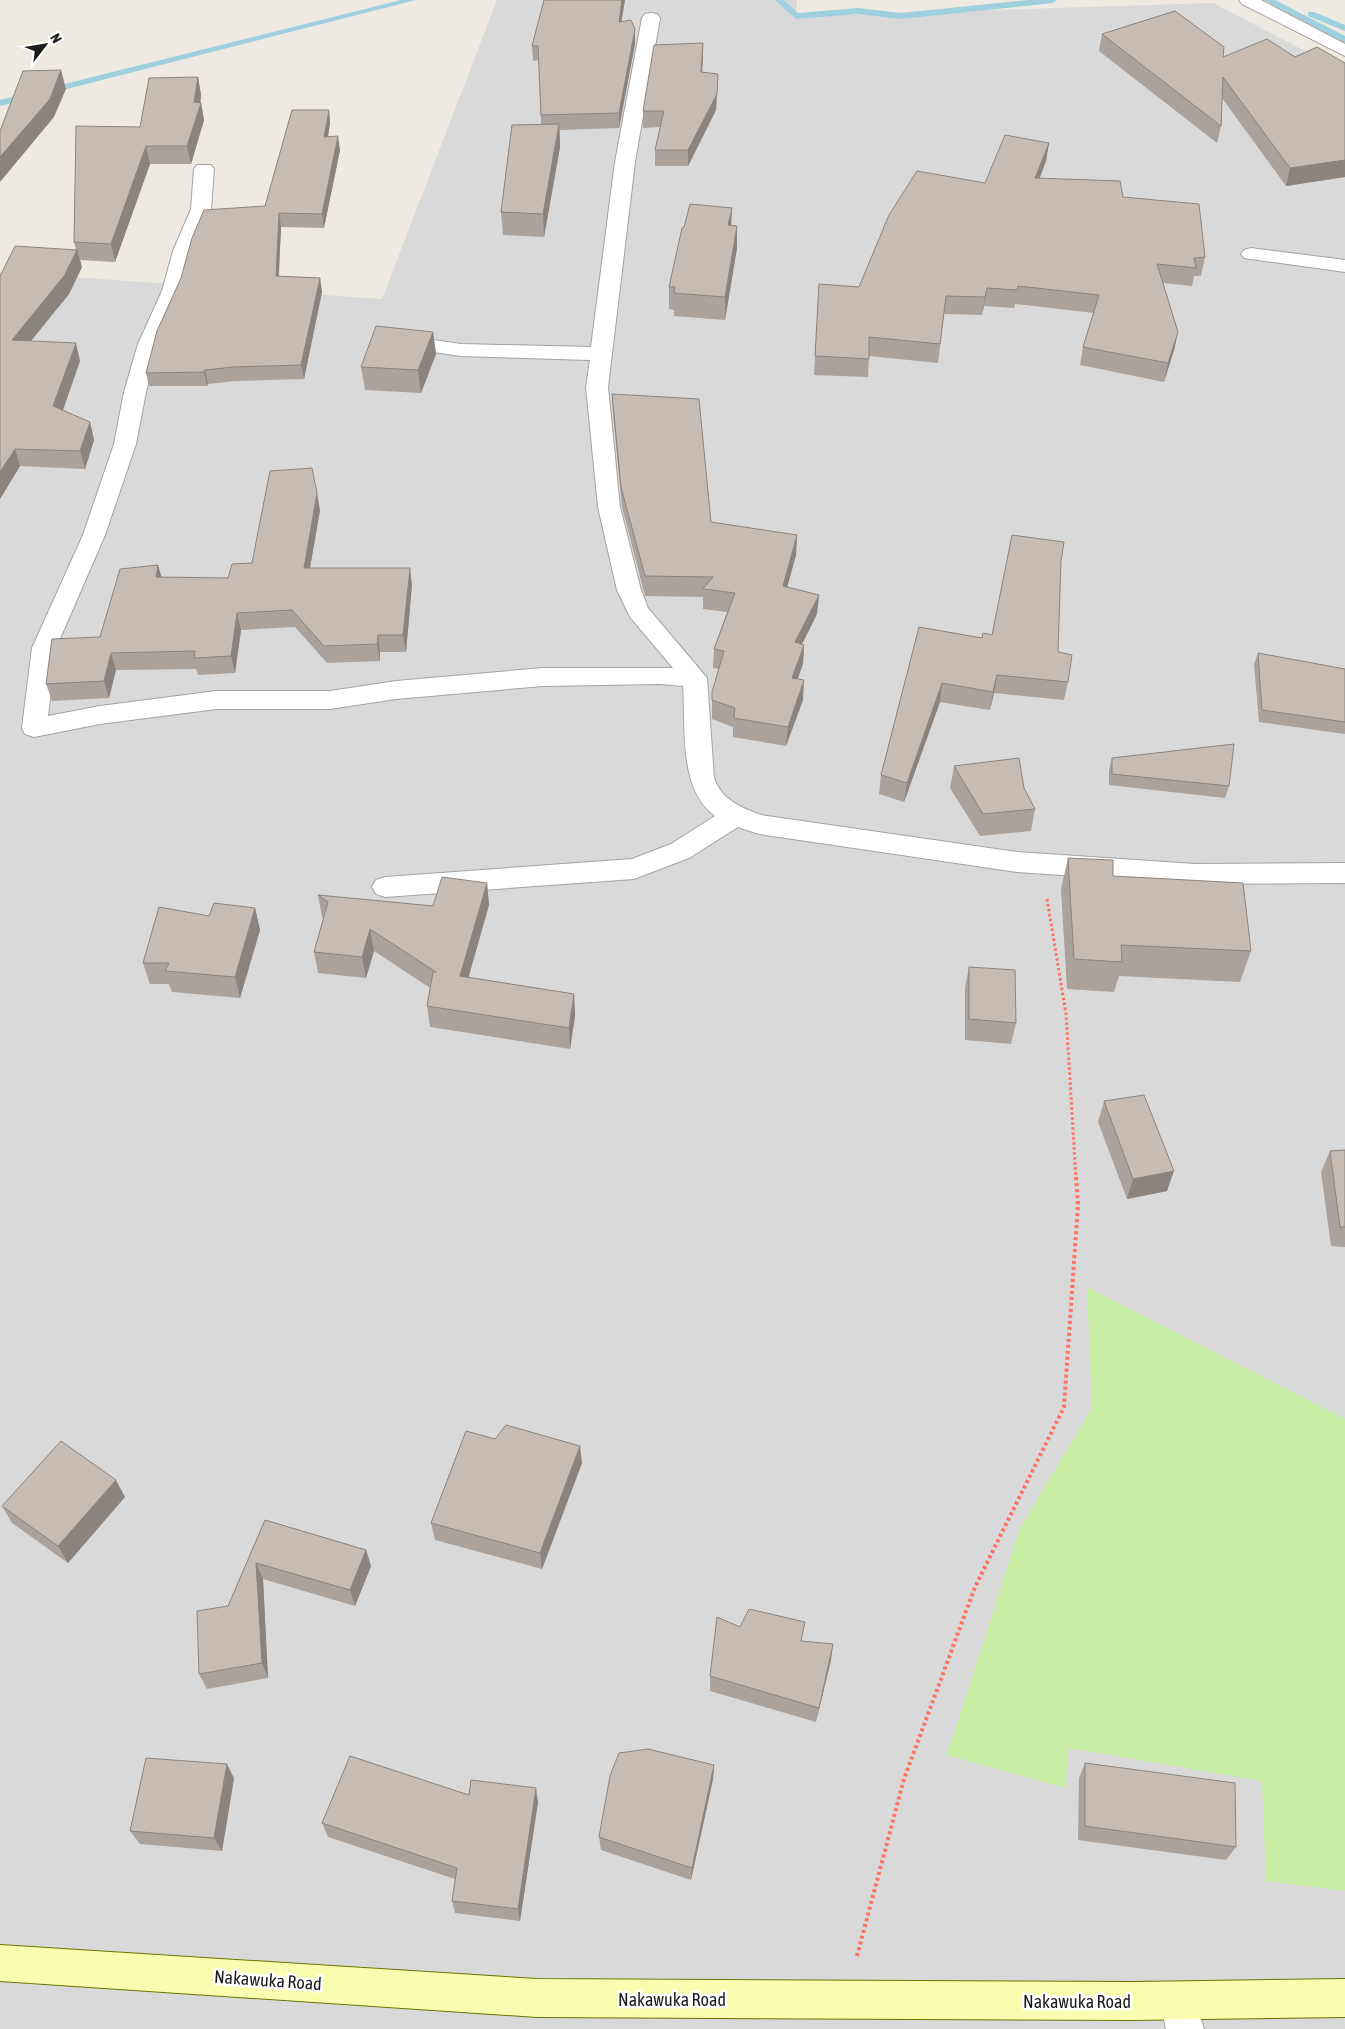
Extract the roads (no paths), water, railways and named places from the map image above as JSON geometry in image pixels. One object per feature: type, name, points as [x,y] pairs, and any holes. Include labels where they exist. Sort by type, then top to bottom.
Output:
[{"type":"main road","name":"Nakawuka Road","points":[[0,1963],[537,1998],[845,2000],[1182,2015],[1345,1998]]},
{"type":"street","points":[[1248,0],[1345,51]]},
{"type":"street","points":[[651,18],[625,162],[597,387],[609,507],[629,590],[638,611],[695,678],[701,778],[706,793],[716,804],[735,816],[759,824],[1042,864],[1195,874],[1345,873]]},
{"type":"street","points":[[204,169],[201,209],[183,251],[172,291],[148,344],[135,392],[125,444],[94,535],[44,648],[34,728],[100,715],[216,700],[287,702],[330,700],[396,690],[543,677],[660,675],[695,678]]},
{"type":"street","points":[[1251,254],[1345,266]]},
{"type":"street","points":[[413,343],[461,350],[600,354]]},
{"type":"street","points":[[385,887],[634,869],[680,851],[735,816]]},
{"type":"waterway","points":[[0,103],[412,0]]},
{"type":"waterway","points":[[779,0],[796,16],[858,11],[901,16],[1053,0]]},
{"type":"waterway","points":[[1268,0],[1345,40]]},
{"type":"waterway","points":[[1311,14],[1345,28]]}]
